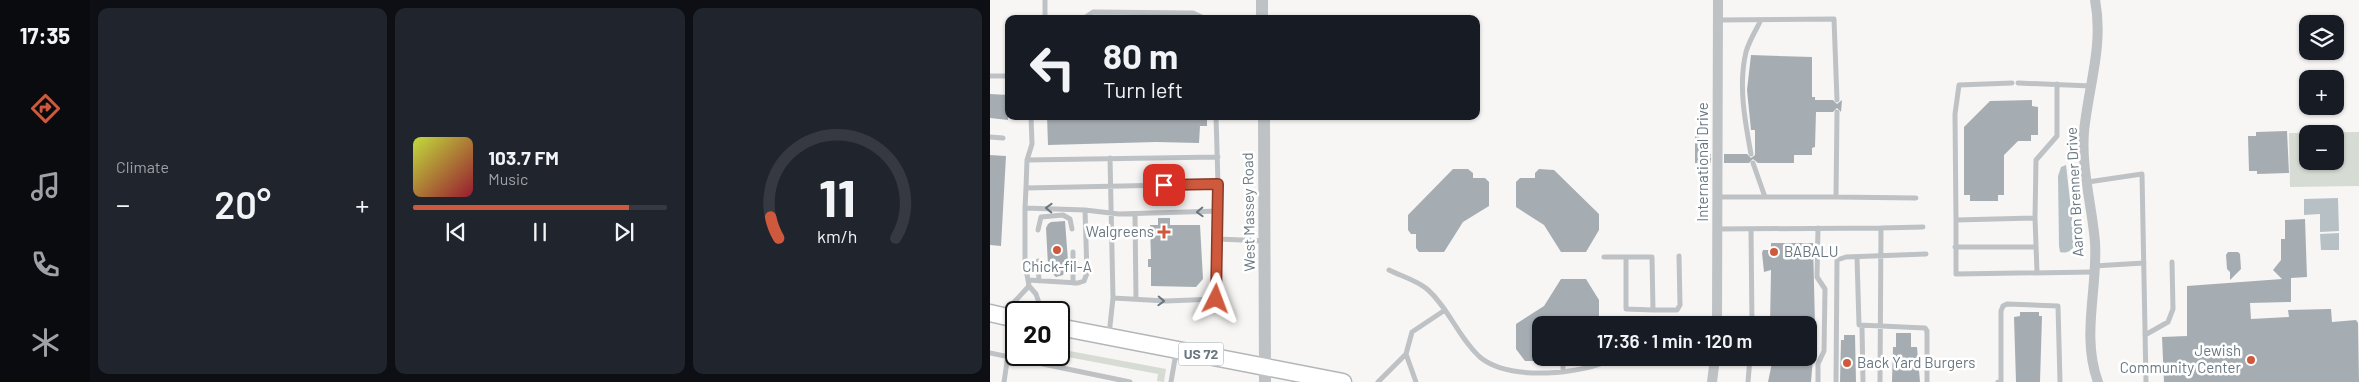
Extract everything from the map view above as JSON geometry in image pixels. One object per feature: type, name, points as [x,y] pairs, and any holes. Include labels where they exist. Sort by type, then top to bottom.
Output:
[{"type":"main road","name":"US 72","points":[[1070,329],[1177,349],[1265,375],[1343,382]]},
{"type":"street","points":[[1262,0],[1262,15]]},
{"type":"street","name":"International Drive","points":[[1717,316],[1718,0]]},
{"type":"street","name":"Aaron Brenner Drive","points":[[2094,0],[2098,33],[2084,133],[2095,244],[2090,313],[2094,370],[2098,382]]},
{"type":"street","name":"West Massey Road","points":[[1264,120],[1265,375]]},
{"type":"street","points":[[1712,382],[1714,366]]},
{"type":"lane","points":[[1044,15],[1045,0]]},
{"type":"lane","points":[[1089,15],[1093,12],[1193,13],[1197,15]]},
{"type":"lane","points":[[1718,20],[1834,19],[1837,100]]},
{"type":"lane","points":[[1751,154],[1743,104],[1744,68],[1746,52],[1762,20]]},
{"type":"lane","points":[[990,76],[1005,76]]},
{"type":"lane","points":[[2091,86],[2015,83],[1959,85],[1955,114],[1956,274],[2093,269],[2144,263]]},
{"type":"lane","points":[[2037,272],[2035,218],[2036,160],[2057,136],[2057,84]]},
{"type":"lane","points":[[1836,197],[1837,112]]},
{"type":"lane","points":[[1031,120],[1032,144],[1027,160],[1025,264],[1028,283],[1038,301]]},
{"type":"lane","points":[[1113,298],[1166,301],[1216,299],[1218,239],[1216,120]]},
{"type":"lane","points":[[990,137],[1004,138]]},
{"type":"lane","points":[[1027,160],[1218,157]]},
{"type":"lane","points":[[1108,336],[1113,298],[1110,158]]},
{"type":"lane","points":[[1753,163],[1765,197]]},
{"type":"lane","points":[[2088,182],[2142,174],[2146,382]]},
{"type":"lane","points":[[1026,188],[1218,184]]},
{"type":"lane","points":[[1718,197],[1916,198]]},
{"type":"lane","points":[[1026,208],[1135,214],[1218,211]]},
{"type":"lane","points":[[1015,301],[1028,283],[1039,281],[1073,283],[1084,281],[1087,273],[1084,210]]},
{"type":"lane","points":[[1135,214],[1136,299]]},
{"type":"lane","points":[[1038,230],[1041,217],[1063,215],[1070,219],[1072,229]]},
{"type":"lane","points":[[1956,220],[2035,218]]},
{"type":"lane","points":[[1717,229],[1923,227]]},
{"type":"lane","points":[[1818,228],[1817,278],[1825,289],[1824,352],[1818,364],[1818,382]]},
{"type":"lane","points":[[1880,228],[1880,382]]},
{"type":"lane","points":[[1751,229],[1752,316]]},
{"type":"lane","points":[[1218,239],[1266,241]]},
{"type":"lane","points":[[1955,247],[2036,247]]},
{"type":"lane","points":[[1073,252],[1073,283]]},
{"type":"lane","points":[[1836,382],[1836,263],[1840,257],[1926,254]]},
{"type":"lane","points":[[1604,257],[1652,256],[1653,310]]},
{"type":"lane","points":[[1626,257],[1626,309],[1679,310],[1679,256]]},
{"type":"lane","points":[[1857,257],[1857,322],[1862,327],[1863,382]]},
{"type":"lane","points":[[1038,261],[1039,281]]},
{"type":"lane","points":[[2145,335],[2168,322],[2173,309],[2172,262]]},
{"type":"lane","points":[[1389,270],[1427,289],[1482,358],[1500,367],[1518,371],[1549,373],[1593,366]]},
{"type":"lane","points":[[1998,382],[2001,381],[2001,312],[2003,306],[2007,304],[2026,304],[2058,306],[2060,382]]},
{"type":"lane","points":[[1378,382],[1406,354],[1412,332],[1445,310]]},
{"type":"lane","points":[[1862,327],[1925,328],[1927,331],[1927,382]]},
{"type":"lane","points":[[1171,382],[1177,349]]},
{"type":"lane","points":[[990,353],[1005,357]]},
{"type":"lane","points":[[1406,354],[1416,382]]},
{"type":"lane","points":[[1004,382],[1007,366]]},
{"type":"lane","points":[[1049,366],[1130,382]]},
{"type":"lane","points":[[1563,366],[1563,372]]},
{"type":"lane","points":[[1748,382],[1749,366]]},
{"type":"shaded area","points":[[2344,132],[2359,132],[2359,186],[2290,187],[2289,133],[2299,133],[2299,170],[2344,170]]},
{"type":"shaded area","points":[[2066,165],[2075,245],[2065,253],[2060,252],[2059,246],[2058,176],[2061,167]]},
{"type":"shaded area","points":[[2338,198],[2339,231],[2320,232],[2320,214],[2304,215],[2304,199]]},
{"type":"shaded area","points":[[2339,233],[2339,250],[2321,250],[2320,234]]},
{"type":"shaded area","points":[[1070,351],[1166,369],[1164,382],[1157,381],[1158,374],[1070,357]]},
{"type":"building","points":[[1751,55],[1812,57],[1812,97],[1815,97],[1815,100],[1833,100],[1837,104],[1842,100],[1841,112],[1837,108],[1833,112],[1816,112],[1815,147],[1812,148],[1812,155],[1794,155],[1794,163],[1758,163],[1753,159],[1749,163],[1724,163],[1724,154],[1747,154],[1751,158],[1755,155],[1755,130],[1751,130],[1747,90]]},
{"type":"building","points":[[990,94],[1005,95],[1005,120],[990,118]]},
{"type":"building","points":[[2032,100],[2032,106],[2038,107],[2038,135],[2031,135],[2031,141],[2018,141],[2004,155],[2004,195],[1998,195],[1998,201],[1970,201],[1970,195],[1964,195],[1964,127],[1990,101]]},
{"type":"building","points":[[1047,120],[1207,120],[1207,126],[1200,126],[1199,143],[1156,142],[1048,145]]},
{"type":"building","points":[[2287,131],[2289,173],[2257,174],[2257,171],[2249,171],[2248,136],[2256,136],[2256,132]]},
{"type":"building","points":[[1698,134],[1703,154],[1711,154],[1711,163],[1695,163],[1695,135]]},
{"type":"building","points":[[990,155],[1006,156],[1001,246],[990,245]]},
{"type":"building","points":[[1453,169],[1468,169],[1473,173],[1473,178],[1485,178],[1489,182],[1489,206],[1463,222],[1444,252],[1419,252],[1416,248],[1416,234],[1411,234],[1408,230],[1408,215]]},
{"type":"building","points":[[1539,169],[1554,170],[1599,214],[1599,230],[1586,252],[1561,252],[1544,225],[1516,207],[1516,182],[1520,178],[1535,178],[1535,173]]},
{"type":"building","name":"Walgreens","points":[[1158,218],[1170,218],[1170,225],[1200,225],[1203,279],[1196,287],[1151,286],[1151,267],[1148,267],[1148,259],[1151,259],[1150,225],[1158,225]]},
{"type":"building","points":[[2305,219],[2307,277],[2291,278],[2291,302],[2250,303],[2251,319],[2289,317],[2288,310],[2331,309],[2332,322],[2356,320],[2358,323],[2359,382],[2164,382],[2162,337],[2187,336],[2187,286],[2282,279],[2273,270],[2281,260],[2281,239],[2285,239],[2285,220]]},
{"type":"building","name":"Chick-fil-A","points":[[1065,221],[1068,261],[1063,275],[1056,277],[1050,271],[1048,265],[1046,228],[1051,222]]},
{"type":"building","points":[[1771,243],[1813,243],[1815,316],[1770,316],[1771,270],[1764,272],[1762,253],[1763,250],[1771,250]]},
{"type":"building","points":[[2228,252],[2238,252],[2240,254],[2241,269],[2230,280],[2226,255]]},
{"type":"building","points":[[1561,279],[1586,279],[1599,300],[1599,316],[1532,316],[1532,361],[1525,361],[1516,349],[1516,324],[1544,306]]},
{"type":"building","points":[[2020,312],[2039,312],[2039,316],[2042,316],[2040,382],[2016,382],[2014,317],[2020,316]]},
{"type":"building","points":[[1896,333],[1911,333],[1911,347],[1917,347],[1920,382],[1892,382],[1893,347],[1896,347]]},
{"type":"building","points":[[1844,335],[1855,335],[1856,382],[1840,382],[1841,340],[1844,340]]},
{"type":"building","points":[[1771,366],[1812,366],[1811,382],[1768,382]]},
{"type":"place","name":"Walgreens","points":[[1164,232]]},
{"type":"place","name":"Chick-fil-A","points":[[1057,250]]},
{"type":"place","name":"BABALU","points":[[1774,252]]},
{"type":"place","name":"Jewish Community Center","points":[[2251,360]]},
{"type":"place","name":"Back Yard Burgers","points":[[1847,363]]},
{"type":"route","points":[[1164,185],[1218,184],[1216,299]]}]
